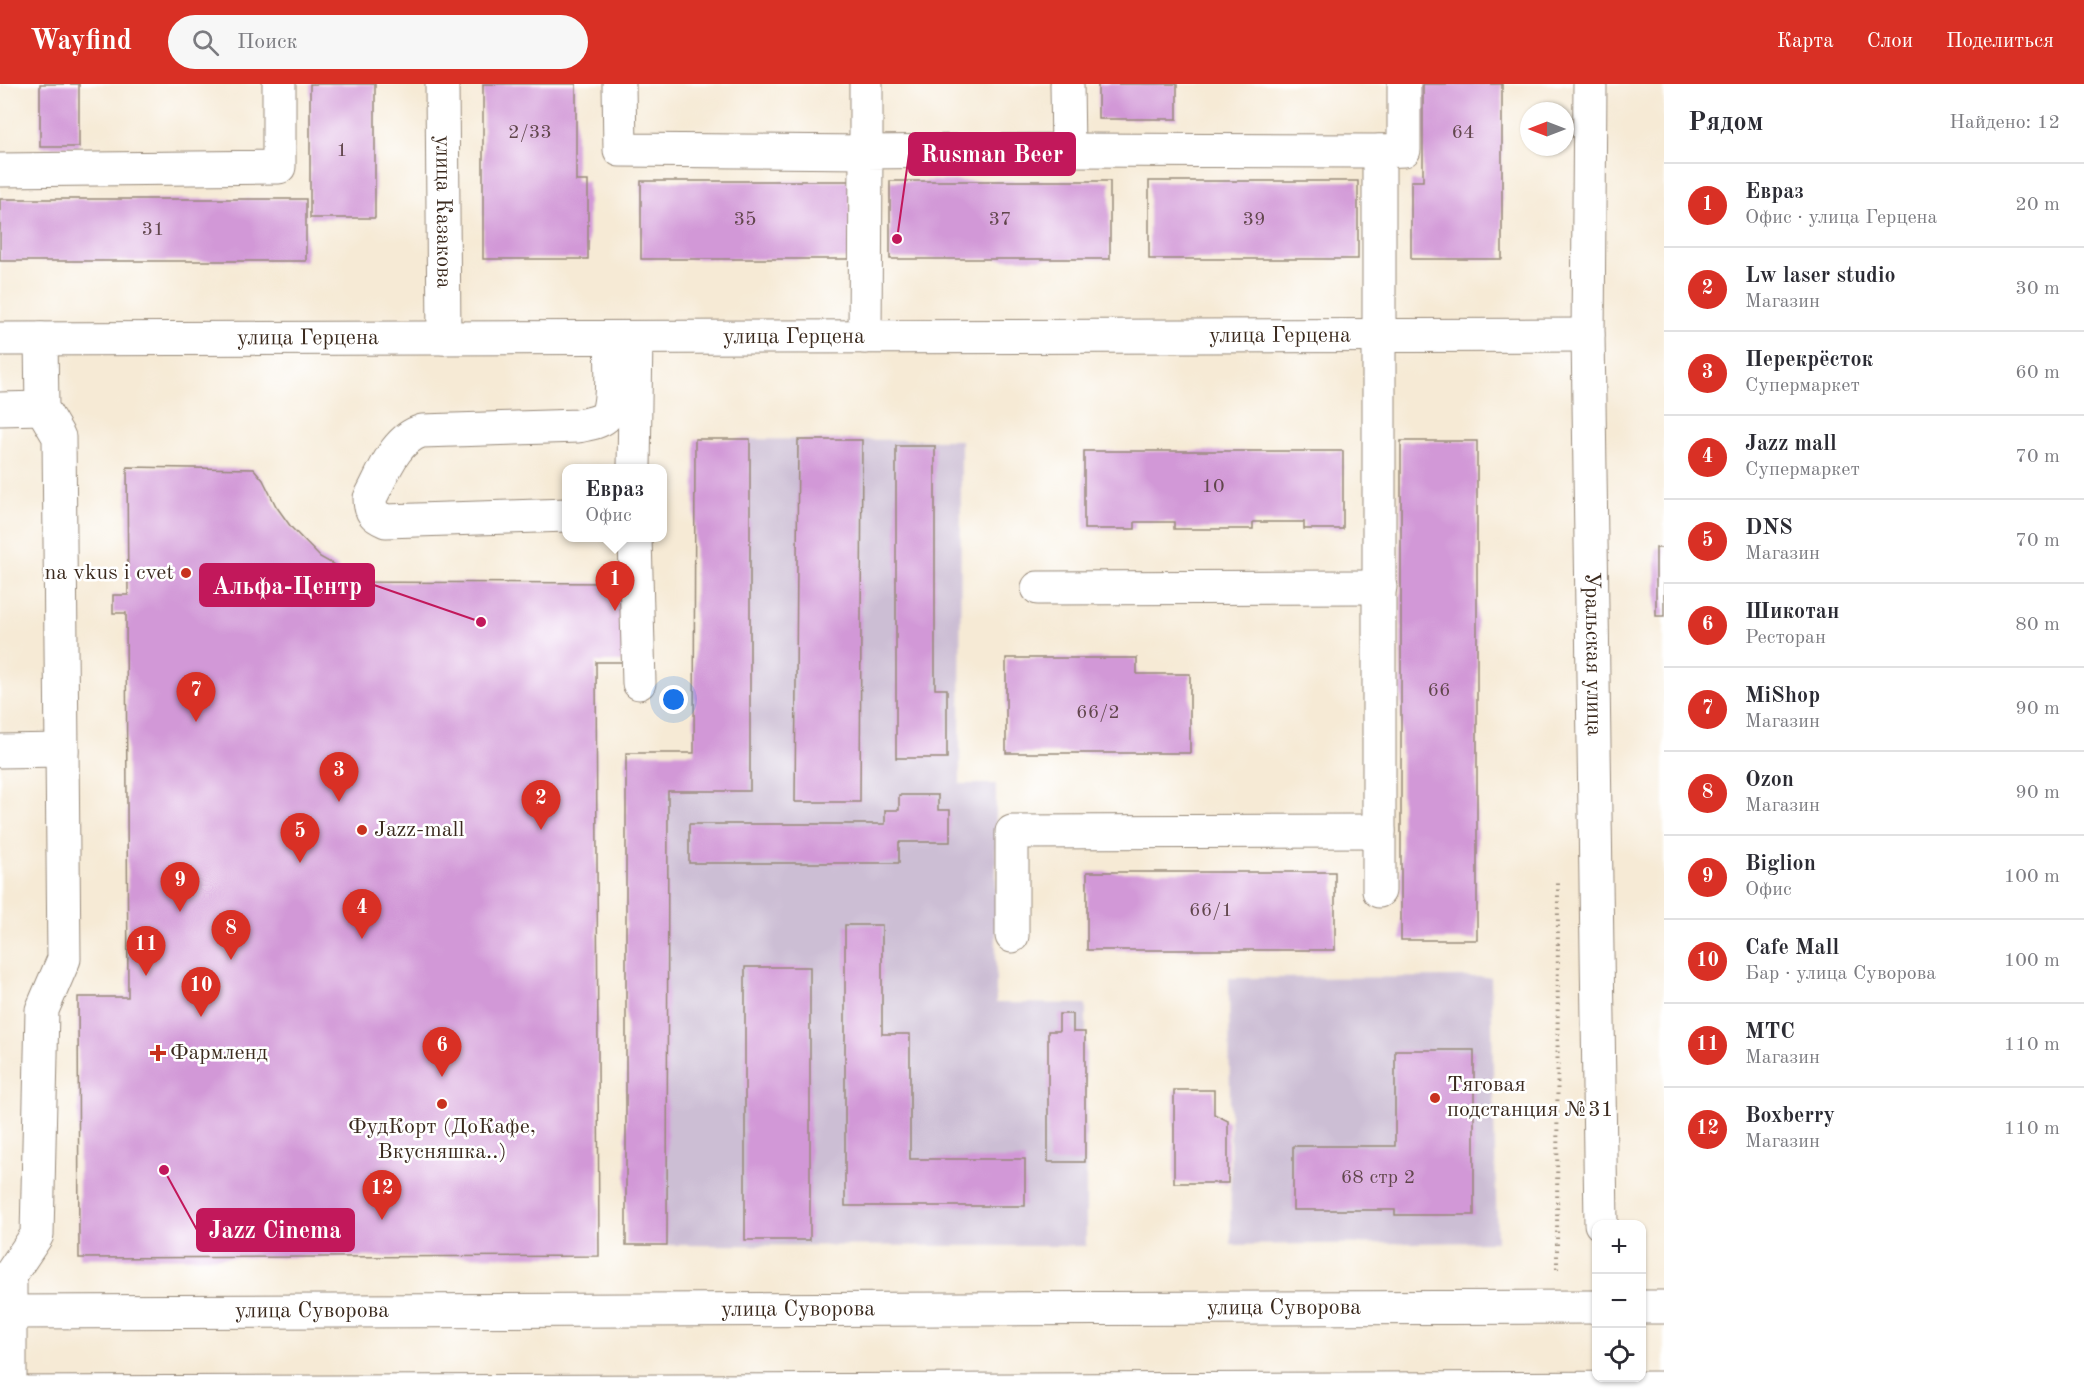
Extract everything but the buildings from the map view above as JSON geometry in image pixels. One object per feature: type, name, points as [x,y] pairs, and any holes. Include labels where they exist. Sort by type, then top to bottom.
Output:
[{"type":"main road","points":[[0,170],[279,167],[279,84]]},
{"type":"main road","name":"улица Казакова","points":[[442,84],[444,338]]},
{"type":"main road","points":[[619,84],[620,150],[866,152],[1404,150],[1404,84]]},
{"type":"main road","points":[[865,337],[866,84]]},
{"type":"main road","points":[[1067,84],[1068,150]]},
{"type":"main road","name":"Уральская улица","points":[[1590,84],[1588,335],[1601,1220]]},
{"type":"main road","points":[[1379,151],[1379,891]]},
{"type":"main road","name":"улица Герцена","points":[[0,339],[1588,335]]},
{"type":"main road","points":[[623,338],[620,419],[633,464]]},
{"type":"main road","points":[[41,339],[42,408],[59,436],[64,959],[42,1010],[37,1235],[5,1265],[7,1396],[1664,1388]]},
{"type":"main road","points":[[0,408],[42,408]]},
{"type":"main road","points":[[562,515],[386,521],[374,516],[370,508],[370,498],[399,446],[411,434],[422,431],[578,426],[620,419]]},
{"type":"main road","points":[[635,542],[639,683]]},
{"type":"main road","points":[[1038,588],[1380,586]]},
{"type":"main road","points":[[0,751],[62,750]]},
{"type":"main road","points":[[1012,936],[1012,832],[1379,831]]},
{"type":"main road","name":"улица Суворова","points":[[5,1312],[1592,1307]]},
{"type":"main road","points":[[1646,1307],[1664,1307]]},
{"type":"shaded area","points":[[695,439],[961,440],[960,784],[996,784],[996,1003],[1086,1004],[1086,1246],[626,1245],[626,753],[694,753]]},
{"type":"shaded area","points":[[1491,977],[1497,1242],[1231,1245],[1229,978]]},
{"type":"place","name":"Rusman Beer","points":[[897,239]]},
{"type":"place","name":"na vkus i cvet","points":[[186,573]]},
{"type":"place","name":"Евраз","points":[[615,611]]},
{"type":"place","name":"Альфа-Центр","points":[[481,622]]},
{"type":"place","name":"MiShop","points":[[196,722]]},
{"type":"place","name":"Перекрёсток","points":[[339,802]]},
{"type":"place","name":"Jazz-mall","points":[[362,830]]},
{"type":"place","name":"Lw laser studio","points":[[541,830]]},
{"type":"place","name":"DNS","points":[[300,863]]},
{"type":"place","name":"Biglion","points":[[180,912]]},
{"type":"place","name":"Jazz mall","points":[[362,939]]},
{"type":"place","name":"Ozon","points":[[231,960]]},
{"type":"place","name":"МТС","points":[[146,976]]},
{"type":"place","name":"Cafe Mall","points":[[201,1017]]},
{"type":"place","name":"Фармленд","points":[[158,1053]]},
{"type":"place","name":"Шикотан","points":[[442,1077]]},
{"type":"place","name":"Тяговая подстанция №31","points":[[1435,1098]]},
{"type":"place","name":"ФудКорт (ДоКафе, Вкусняшка..)","points":[[442,1104]]},
{"type":"place","name":"Jazz Cinema","points":[[164,1170]]},
{"type":"place","name":"Boxberry","points":[[382,1220]]}]
